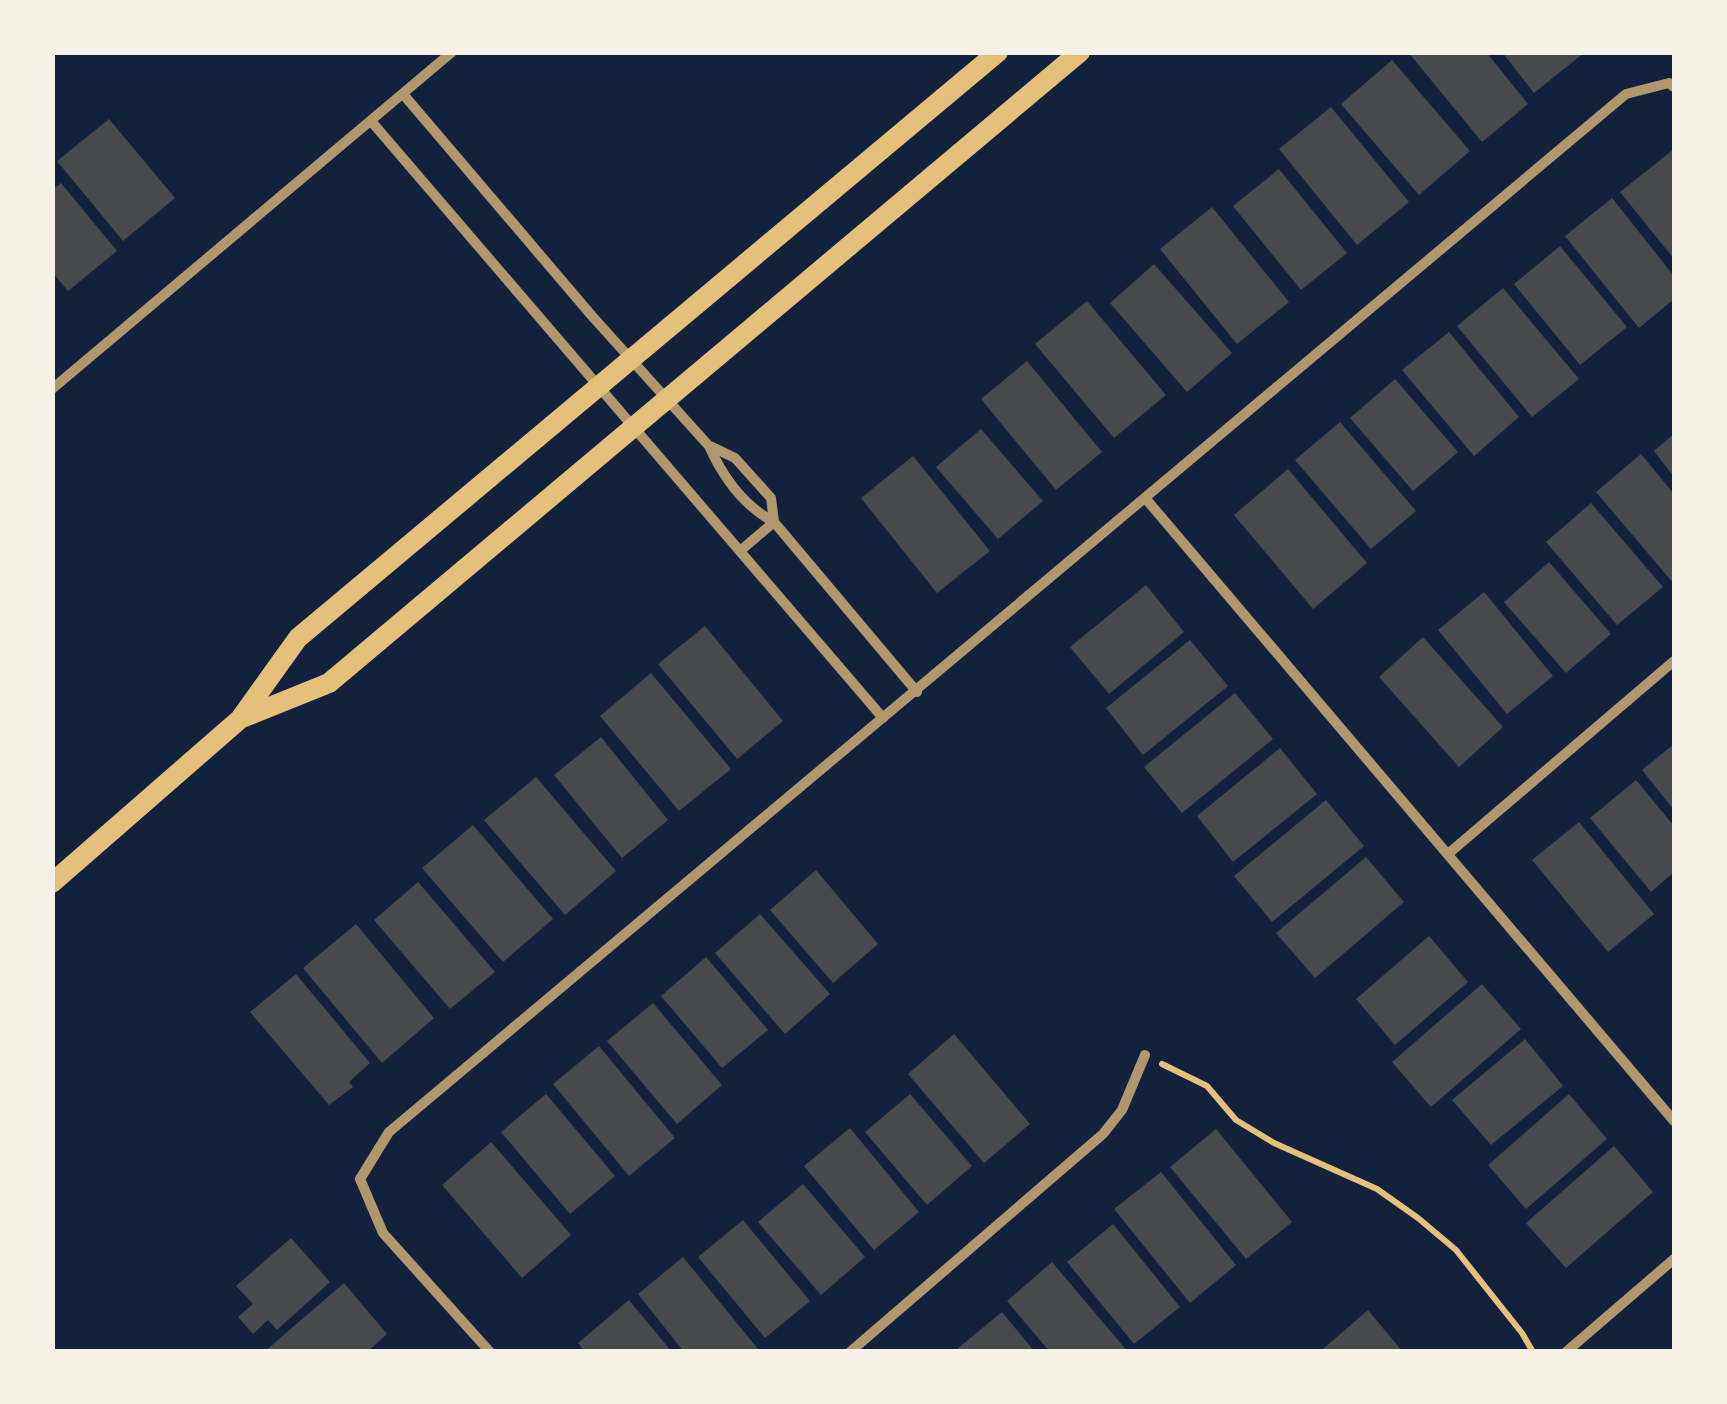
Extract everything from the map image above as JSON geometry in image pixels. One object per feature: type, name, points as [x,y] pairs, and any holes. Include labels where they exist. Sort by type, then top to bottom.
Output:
[{"type":"main road","points":[[52,883],[240,719],[298,638],[998,52]]},
{"type":"main road","points":[[240,719],[330,683],[1080,52]]},
{"type":"street","points":[[52,389],[452,52]]},
{"type":"street","points":[[490,1352],[383,1233],[360,1179],[389,1132],[1626,94],[1672,85]]},
{"type":"street","points":[[403,94],[709,446],[720,470],[756,512],[774,522],[917,692]]},
{"type":"street","points":[[371,121],[883,718]]},
{"type":"street","points":[[709,446],[735,458],[771,498],[774,522]]},
{"type":"street","points":[[1146,499],[1674,1121]]},
{"type":"street","points":[[740,551],[774,522]]},
{"type":"street","points":[[1448,854],[1674,661]]},
{"type":"street","points":[[850,1352],[1103,1134],[1122,1110],[1145,1056]]},
{"type":"street","points":[[1566,1352],[1674,1259]]},
{"type":"path","points":[[1145,1056],[1207,1086],[1236,1120],[1274,1143],[1377,1189],[1418,1218],[1456,1250],[1533,1352]]},
{"type":"building","points":[[1408,52],[1486,52],[1528,104],[1482,142]]},
{"type":"building","points":[[1502,52],[1585,52],[1534,93]]},
{"type":"building","points":[[1392,60],[1470,151],[1419,195],[1341,104]]},
{"type":"building","points":[[1331,107],[1409,202],[1357,245],[1279,149]]},
{"type":"building","points":[[109,119],[175,198],[123,241],[57,161]]},
{"type":"building","points":[[1674,149],[1674,259],[1620,192]]},
{"type":"building","points":[[1279,169],[1347,253],[1301,290],[1233,206]]},
{"type":"building","points":[[61,183],[117,251],[68,291],[52,272],[52,190]]},
{"type":"building","points":[[1612,198],[1674,276],[1674,299],[1639,328],[1565,236]]},
{"type":"building","points":[[1212,207],[1289,302],[1237,344],[1160,249]]},
{"type":"building","points":[[1560,246],[1627,327],[1580,365],[1514,284]]},
{"type":"building","points":[[1154,264],[1232,353],[1187,392],[1110,303]]},
{"type":"building","points":[[1503,288],[1579,379],[1532,417],[1457,326]]},
{"type":"building","points":[[1087,301],[1166,395],[1114,438],[1035,344]]},
{"type":"building","points":[[1449,332],[1519,417],[1474,456],[1402,370]]},
{"type":"building","points":[[1027,361],[1102,452],[1056,490],[981,399]]},
{"type":"building","points":[[1395,379],[1458,452],[1413,491],[1350,418]]},
{"type":"building","points":[[1340,422],[1416,511],[1371,549],[1295,460]]},
{"type":"building","points":[[981,429],[1043,501],[998,539],[936,467]]},
{"type":"building","points":[[1674,434],[1674,477],[1654,451]]},
{"type":"building","points":[[1641,454],[1674,494],[1674,584],[1596,492]]},
{"type":"building","points":[[913,456],[990,551],[937,593],[861,498]]},
{"type":"building","points":[[1288,469],[1367,563],[1313,609],[1234,515]]},
{"type":"building","points":[[1591,503],[1663,587],[1617,625],[1546,542]]},
{"type":"building","points":[[1549,562],[1611,634],[1566,673],[1504,602]]},
{"type":"building","points":[[1146,585],[1184,632],[1109,694],[1070,647]]},
{"type":"building","points":[[1484,592],[1553,676],[1507,714],[1438,630]]},
{"type":"building","points":[[705,626],[783,721],[737,759],[658,664]]},
{"type":"building","points":[[1423,637],[1503,727],[1459,767],[1379,677]]},
{"type":"building","points":[[1190,640],[1228,686],[1143,755],[1106,708]]},
{"type":"building","points":[[651,673],[731,769],[679,811],[600,716]]},
{"type":"building","points":[[1235,693],[1273,739],[1182,813],[1144,767]]},
{"type":"building","points":[[601,737],[668,820],[622,858],[554,775]]},
{"type":"building","points":[[1674,744],[1674,810],[1642,770]]},
{"type":"building","points":[[1280,748],[1317,794],[1233,862],[1197,816]]},
{"type":"building","points":[[536,777],[616,871],[565,915],[484,820]]},
{"type":"building","points":[[1636,780],[1674,826],[1674,872],[1651,892],[1590,818]]},
{"type":"building","points":[[1326,800],[1364,846],[1272,922],[1234,876]]},
{"type":"building","points":[[1579,822],[1654,914],[1608,952],[1532,860]]},
{"type":"building","points":[[473,825],[553,919],[503,962],[422,868]]},
{"type":"building","points":[[1366,857],[1404,902],[1315,978],[1276,933]]},
{"type":"building","points":[[816,870],[878,944],[833,983],[770,910]]},
{"type":"building","points":[[418,882],[495,972],[450,1009],[374,920]]},
{"type":"building","points":[[760,914],[830,994],[785,1034],[715,953]]},
{"type":"building","points":[[356,924],[434,1018],[382,1063],[303,968]]},
{"type":"building","points":[[1429,936],[1468,982],[1395,1045],[1356,999]]},
{"type":"building","points":[[706,957],[768,1030],[722,1068],[661,996]]},
{"type":"building","points":[[296,974],[370,1063],[349,1082],[353,1087],[329,1105],[250,1012]]},
{"type":"building","points":[[1482,984],[1521,1029],[1431,1107],[1392,1062]]},
{"type":"building","points":[[653,1003],[722,1085],[677,1124],[607,1041]]},
{"type":"building","points":[[954,1034],[1030,1124],[984,1163],[908,1074]]},
{"type":"building","points":[[1525,1039],[1563,1086],[1491,1145],[1452,1100]]},
{"type":"building","points":[[599,1046],[675,1138],[629,1176],[553,1084]]},
{"type":"building","points":[[546,1094],[615,1176],[570,1214],[501,1132]]},
{"type":"building","points":[[910,1094],[972,1166],[927,1205],[865,1132]]},
{"type":"building","points":[[1569,1094],[1607,1139],[1526,1209],[1488,1165]]},
{"type":"building","points":[[850,1128],[919,1212],[874,1250],[804,1166]]},
{"type":"building","points":[[1216,1129],[1292,1222],[1246,1259],[1170,1167]]},
{"type":"building","points":[[491,1142],[571,1235],[522,1278],[442,1185]]},
{"type":"building","points":[[1614,1146],[1653,1192],[1566,1268],[1526,1223]]},
{"type":"building","points":[[1161,1172],[1236,1265],[1190,1303],[1114,1209]]},
{"type":"building","points":[[803,1184],[865,1257],[821,1295],[758,1222]]},
{"type":"building","points":[[743,1220],[810,1301],[765,1338],[698,1257]]},
{"type":"building","points":[[1113,1224],[1180,1307],[1134,1344],[1067,1262]]},
{"type":"building","points":[[291,1238],[330,1282],[277,1330],[268,1320],[253,1334],[238,1317],[253,1304],[236,1286]]},
{"type":"building","points":[[683,1257],[758,1349],[684,1352],[638,1294]]},
{"type":"building","points":[[1052,1262],[1128,1352],[1050,1352],[1007,1301]]},
{"type":"building","points":[[344,1283],[387,1334],[367,1352],[264,1352]]},
{"type":"building","points":[[629,1300],[672,1352],[585,1352],[578,1343]]},
{"type":"building","points":[[1368,1310],[1403,1352],[1325,1352],[1323,1349]]},
{"type":"building","points":[[1002,1312],[1035,1352],[959,1352],[957,1349]]}]
